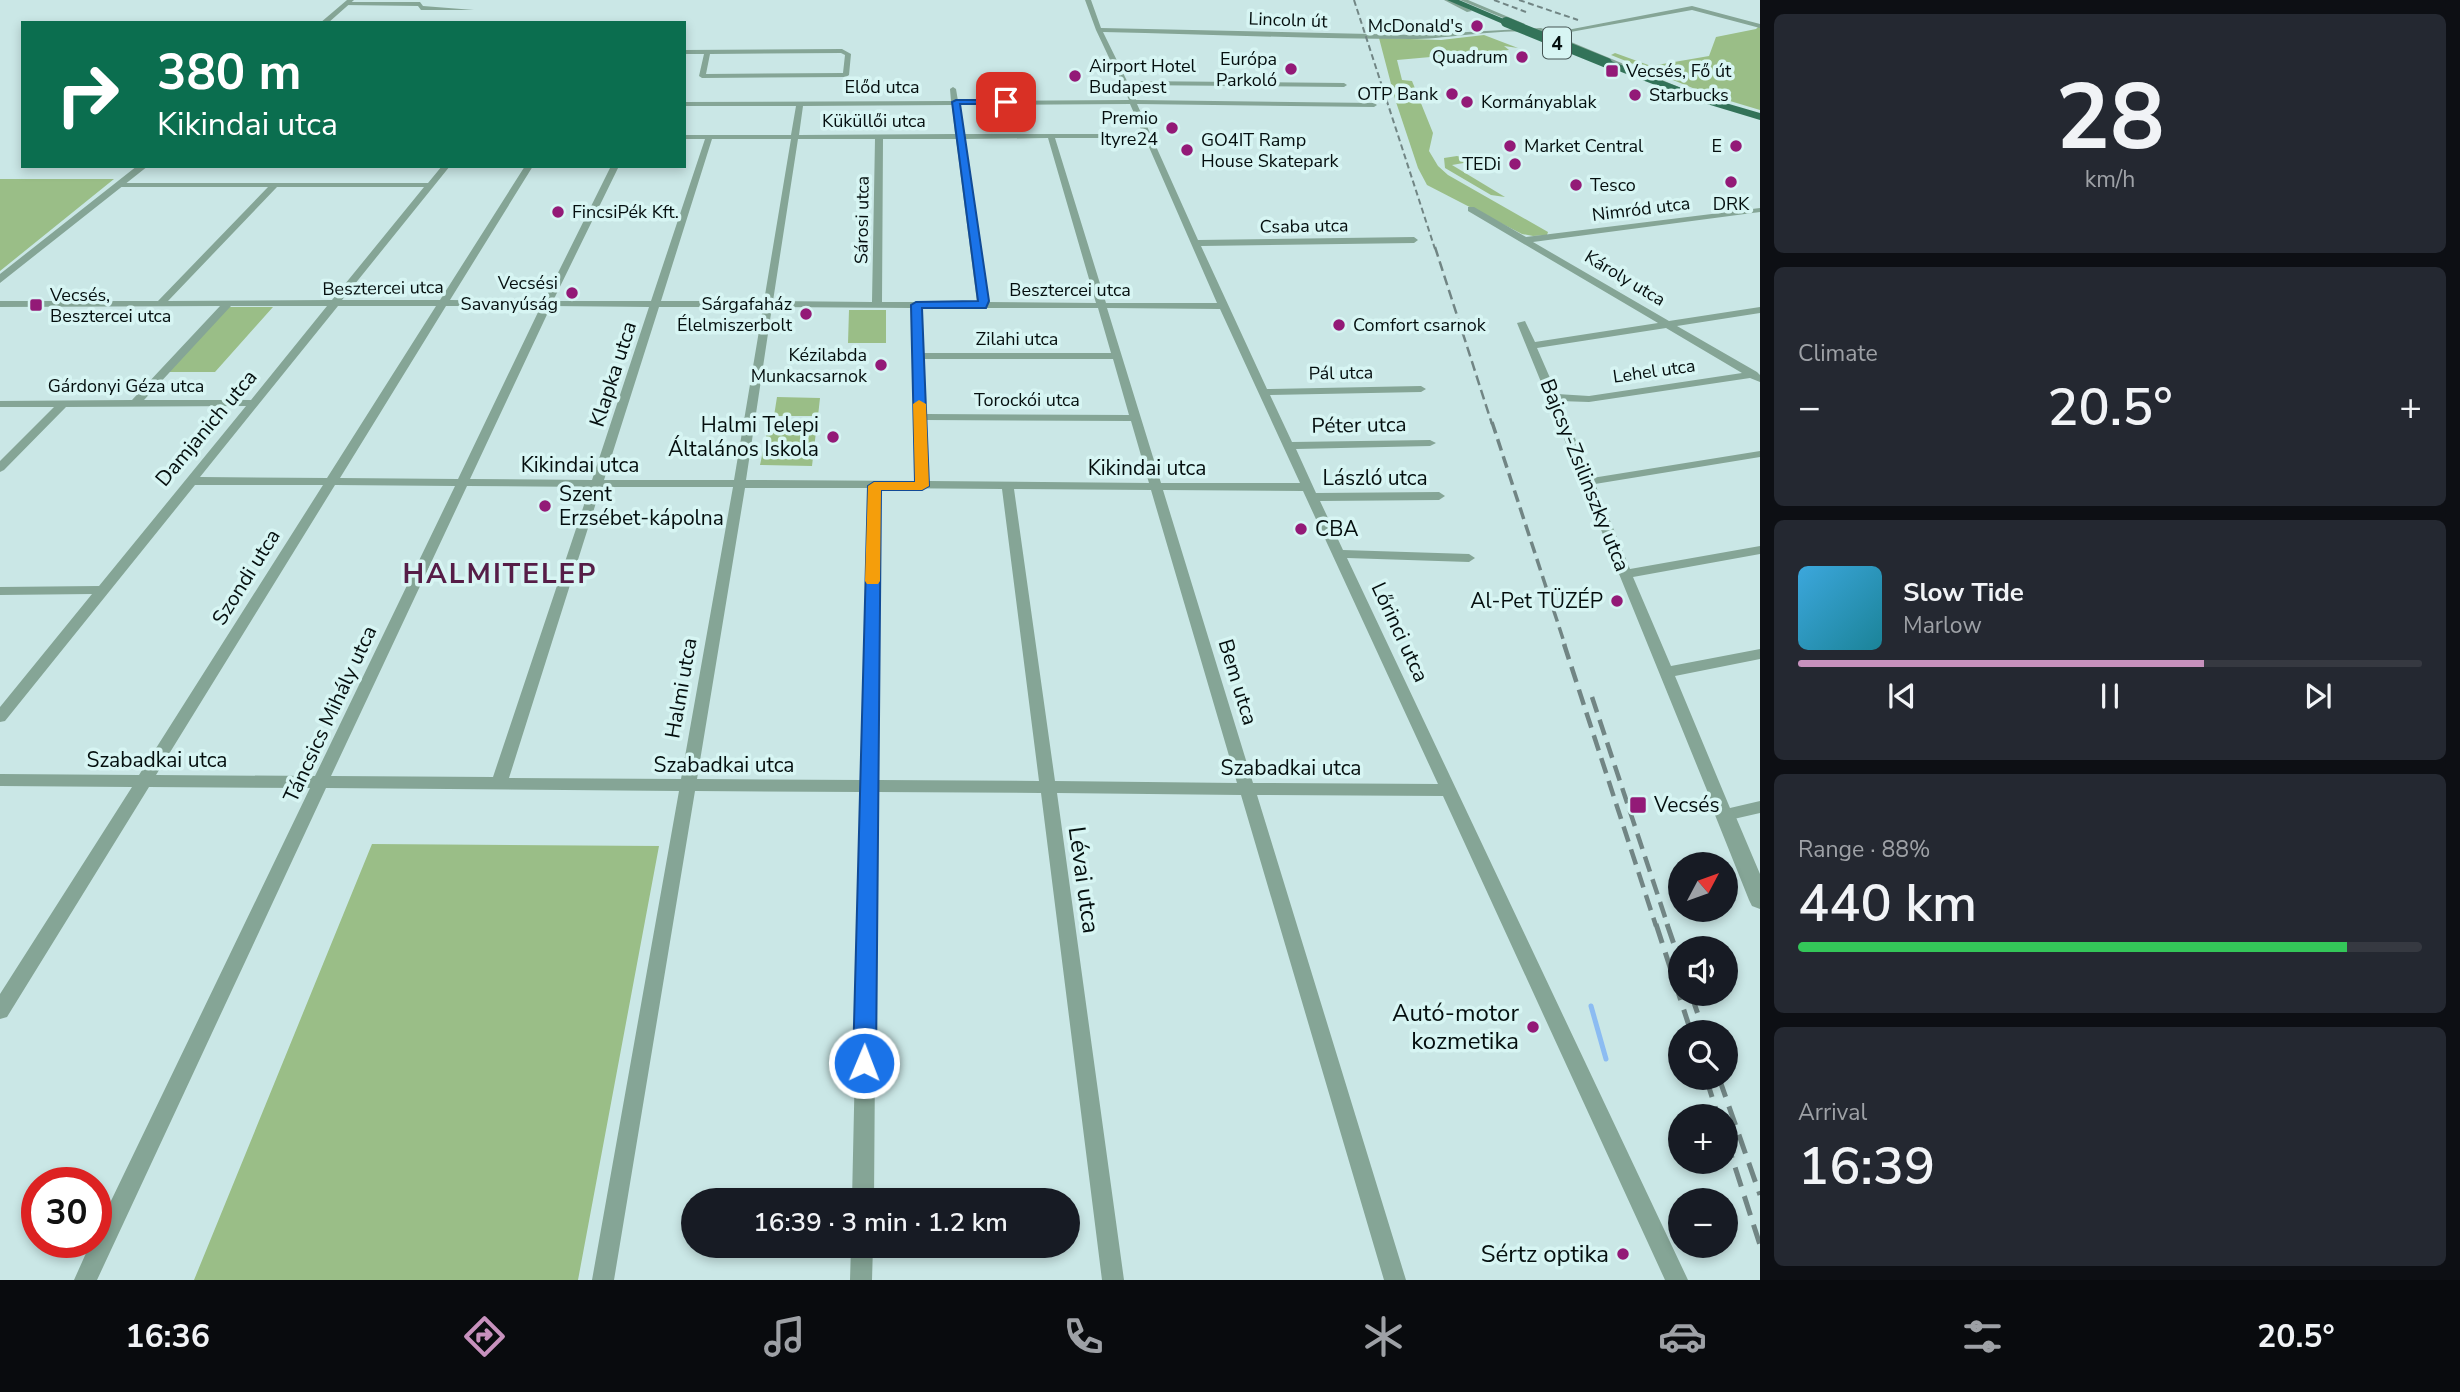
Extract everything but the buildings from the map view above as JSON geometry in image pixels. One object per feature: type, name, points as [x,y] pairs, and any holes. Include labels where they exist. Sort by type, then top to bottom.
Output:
[{"type":"main road","name":"4","points":[[1457,1],[1507,27],[1760,116]]},
{"type":"main road","name":"4","points":[[1609,61],[1668,87],[1760,116]]},
{"type":"street","points":[[325,21],[349,2],[420,4],[432,0]]},
{"type":"street","name":"Lőrinci utca","points":[[1088,0],[1131,102],[1262,391],[1677,1280]]},
{"type":"street","points":[[420,4],[421,8],[471,9]]},
{"type":"street","points":[[1522,35],[1692,8],[1760,26]]},
{"type":"street","points":[[1507,27],[1526,21]]},
{"type":"street","points":[[1584,37],[1586,29],[1616,21]]},
{"type":"street","points":[[1536,22],[1553,29],[1562,40],[1609,61]]},
{"type":"street","points":[[1507,27],[1553,29]]},
{"type":"street","points":[[1507,27],[1522,35],[1668,87]]},
{"type":"street","name":"Lincoln út","points":[[1099,30],[1403,37],[1475,33],[1507,27]]},
{"type":"street","points":[[1591,44],[1609,61]]},
{"type":"street","points":[[686,51],[708,51],[845,51],[848,54],[846,75],[702,76],[708,51]]},
{"type":"street","points":[[1124,83],[1344,85]]},
{"type":"street","points":[[1243,85],[1259,107]]},
{"type":"street","points":[[953,89],[982,305]]},
{"type":"street","name":"Előd utca","points":[[686,104],[1131,102],[1259,107],[1374,105]]},
{"type":"street","name":"Halmi utca","points":[[603,1280],[739,485],[800,103]]},
{"type":"street","name":"Klapka utca","points":[[499,784],[709,136]]},
{"type":"street","name":"Sárosi utca","points":[[877,305],[879,136]]},
{"type":"street","name":"Bem utca","points":[[1051,136],[1133,418],[1157,488],[1395,1280]]},
{"type":"street","name":"Küküllői utca","points":[[686,137],[1147,136]]},
{"type":"street","points":[[0,279],[141,168]]},
{"type":"street","name":"Damjanich utca","points":[[0,717],[444,168]]},
{"type":"street","name":"Szondi utca","points":[[0,1011],[528,168]]},
{"type":"street","name":"Táncsics Mihály utca","points":[[85,1280],[614,168]]},
{"type":"street","points":[[119,185],[431,185]]},
{"type":"street","points":[[159,305],[275,185]]},
{"type":"street","name":"Károly utca","points":[[1471,209],[1757,376]]},
{"type":"street","name":"Nimród utca","points":[[1526,240],[1760,210]]},
{"type":"street","name":"Csaba utca","points":[[1195,243],[1414,240]]},
{"type":"street","name":"Besztercei utca","points":[[0,304],[1223,306]]},
{"type":"street","points":[[135,403],[227,305]]},
{"type":"street","points":[[916,305],[922,486]]},
{"type":"street","points":[[1532,346],[1760,310]]},
{"type":"street","name":"Bajcsy-Zsilinszky utca","points":[[1522,323],[1760,900]]},
{"type":"street","name":"Zilahi utca","points":[[918,356],[1116,356]]},
{"type":"street","name":"Lehel utca","points":[[1553,397],[1589,399],[1757,376]]},
{"type":"street","name":"Pál utca","points":[[1262,391],[1421,389]]},
{"type":"street","name":"Gárdonyi Géza utca","points":[[0,404],[253,404]]},
{"type":"street","points":[[0,468],[64,404]]},
{"type":"street","name":"Torockói utca","points":[[920,417],[1133,418]]},
{"type":"street","name":"Péter utca","points":[[1288,446],[1430,443]]},
{"type":"street","points":[[1587,482],[1760,454]]},
{"type":"street","name":"Kikindai utca","points":[[189,481],[1008,486],[1310,492]]},
{"type":"street","points":[[863,1188],[874,486]]},
{"type":"street","name":"Lévai utca","points":[[1008,486],[1113,1280]]},
{"type":"street","name":"László utca","points":[[1310,492],[1439,496]]},
{"type":"street","points":[[1626,574],[1760,550]]},
{"type":"street","points":[[1338,554],[1469,558]]},
{"type":"street","points":[[0,591],[101,590]]},
{"type":"street","points":[[1665,671],[1677,671],[1760,653]]},
{"type":"street","name":"Szabadkai utca","points":[[0,780],[1449,790]]},
{"type":"street","points":[[1725,816],[1760,807]]},
{"type":"street","points":[[861,1280],[862,1258]]},
{"type":"green space","points":[[1760,25],[1760,110],[1710,95],[1611,55],[1615,53],[1651,66],[1709,56],[1716,37],[1756,29]]},
{"type":"green space","points":[[1484,35],[1518,48],[1504,46],[1509,50],[1397,60],[1402,80],[1412,81],[1433,133],[1429,151],[1438,166],[1448,175],[1548,232],[1547,235],[1522,234],[1427,185],[1418,168],[1395,99],[1379,38],[1441,40]]},
{"type":"green space","points":[[1457,156],[1475,161],[1452,165],[1505,197],[1491,195],[1445,168],[1444,158]]},
{"type":"green space","points":[[0,179],[114,179],[0,271]]},
{"type":"green space","points":[[228,307],[273,307],[215,372],[168,372]]},
{"type":"green space","points":[[849,310],[886,310],[886,343],[848,343]]},
{"type":"green space","points":[[777,397],[820,398],[818,416],[774,416]]},
{"type":"green space","points":[[769,423],[817,423],[812,466],[760,465]]},
{"type":"green space","points":[[372,844],[659,846],[578,1280],[194,1280]]},
{"type":"waterway","points":[[1591,1006],[1606,1059]]},
{"type":"railway","points":[[1354,0],[1435,249]]},
{"type":"railway","points":[[1494,0],[1526,12]]},
{"type":"railway","points":[[1519,0],[1578,20]]},
{"type":"railway","points":[[1435,247],[1492,424]]},
{"type":"railway","points":[[1492,422],[1565,645]]},
{"type":"railway","points":[[1564,644],[1656,926]]},
{"type":"railway","points":[[1592,697],[1668,926]]},
{"type":"railway","points":[[1656,924],[1687,1020]]},
{"type":"railway","points":[[1667,924],[1671,936]]},
{"type":"railway","points":[[1695,1006],[1700,1020]]},
{"type":"railway","points":[[1710,1090],[1714,1104]]},
{"type":"railway","points":[[1723,1090],[1760,1195]]},
{"type":"railway","points":[[1737,1174],[1760,1245]]},
{"type":"slow traffic","points":[[872,581],[874,486],[922,486],[919,404]]},
{"type":"place","name":"McDonald's","points":[[1477,26]]},
{"type":"place","name":"Quadrum","points":[[1522,57]]},
{"type":"place","name":"Európa Parkoló","points":[[1291,69]]},
{"type":"place","name":"Vecsés, Fő út","points":[[1612,71]]},
{"type":"place","name":"Airport Hotel Budapest","points":[[1075,76]]},
{"type":"place","name":"OTP Bank","points":[[1452,94]]},
{"type":"place","name":"Starbucks","points":[[1635,95]]},
{"type":"place","name":"Kormányablak","points":[[1467,102]]},
{"type":"place","name":"Premio Ityre24","points":[[1172,128]]},
{"type":"place","name":"Market Central","points":[[1510,146]]},
{"type":"place","name":"E","points":[[1736,146]]},
{"type":"place","name":"GO4IT Ramp House Skatepark","points":[[1187,150]]},
{"type":"place","name":"TEDi","points":[[1515,164]]},
{"type":"place","name":"DRK","points":[[1731,182]]},
{"type":"place","name":"Tesco","points":[[1576,185]]},
{"type":"place","name":"FincsiPék Kft.","points":[[558,212]]},
{"type":"place","name":"Vecsési Savanyúság","points":[[572,293]]},
{"type":"place","name":"Vecsés, Besztercei utca","points":[[36,305]]},
{"type":"place","name":"Sárgafaház Élelmiszerbolt","points":[[806,314]]},
{"type":"place","name":"Comfort csarnok","points":[[1339,325]]},
{"type":"place","name":"Kézilabda Munkacsarnok","points":[[881,365]]},
{"type":"place","name":"Halmi Telepi Általános Iskola","points":[[833,437]]},
{"type":"place","name":"Szent Erzsébet-kápolna","points":[[545,506]]},
{"type":"place","name":"CBA","points":[[1301,529]]},
{"type":"place","name":"Al-Pet TÜZÉP","points":[[1617,601]]},
{"type":"place","name":"Vecsés","points":[[1638,805]]},
{"type":"place","name":"Autó-motor kozmetika","points":[[1533,1027]]},
{"type":"place","name":"Sértz optika","points":[[1623,1254]]},
{"type":"district","name":"HALMITELEP","points":[[500,573]]},
{"type":"route","points":[[864,1063],[874,486],[922,486],[916,305],[982,305],[984,301],[956,102],[1006,102]]}]
